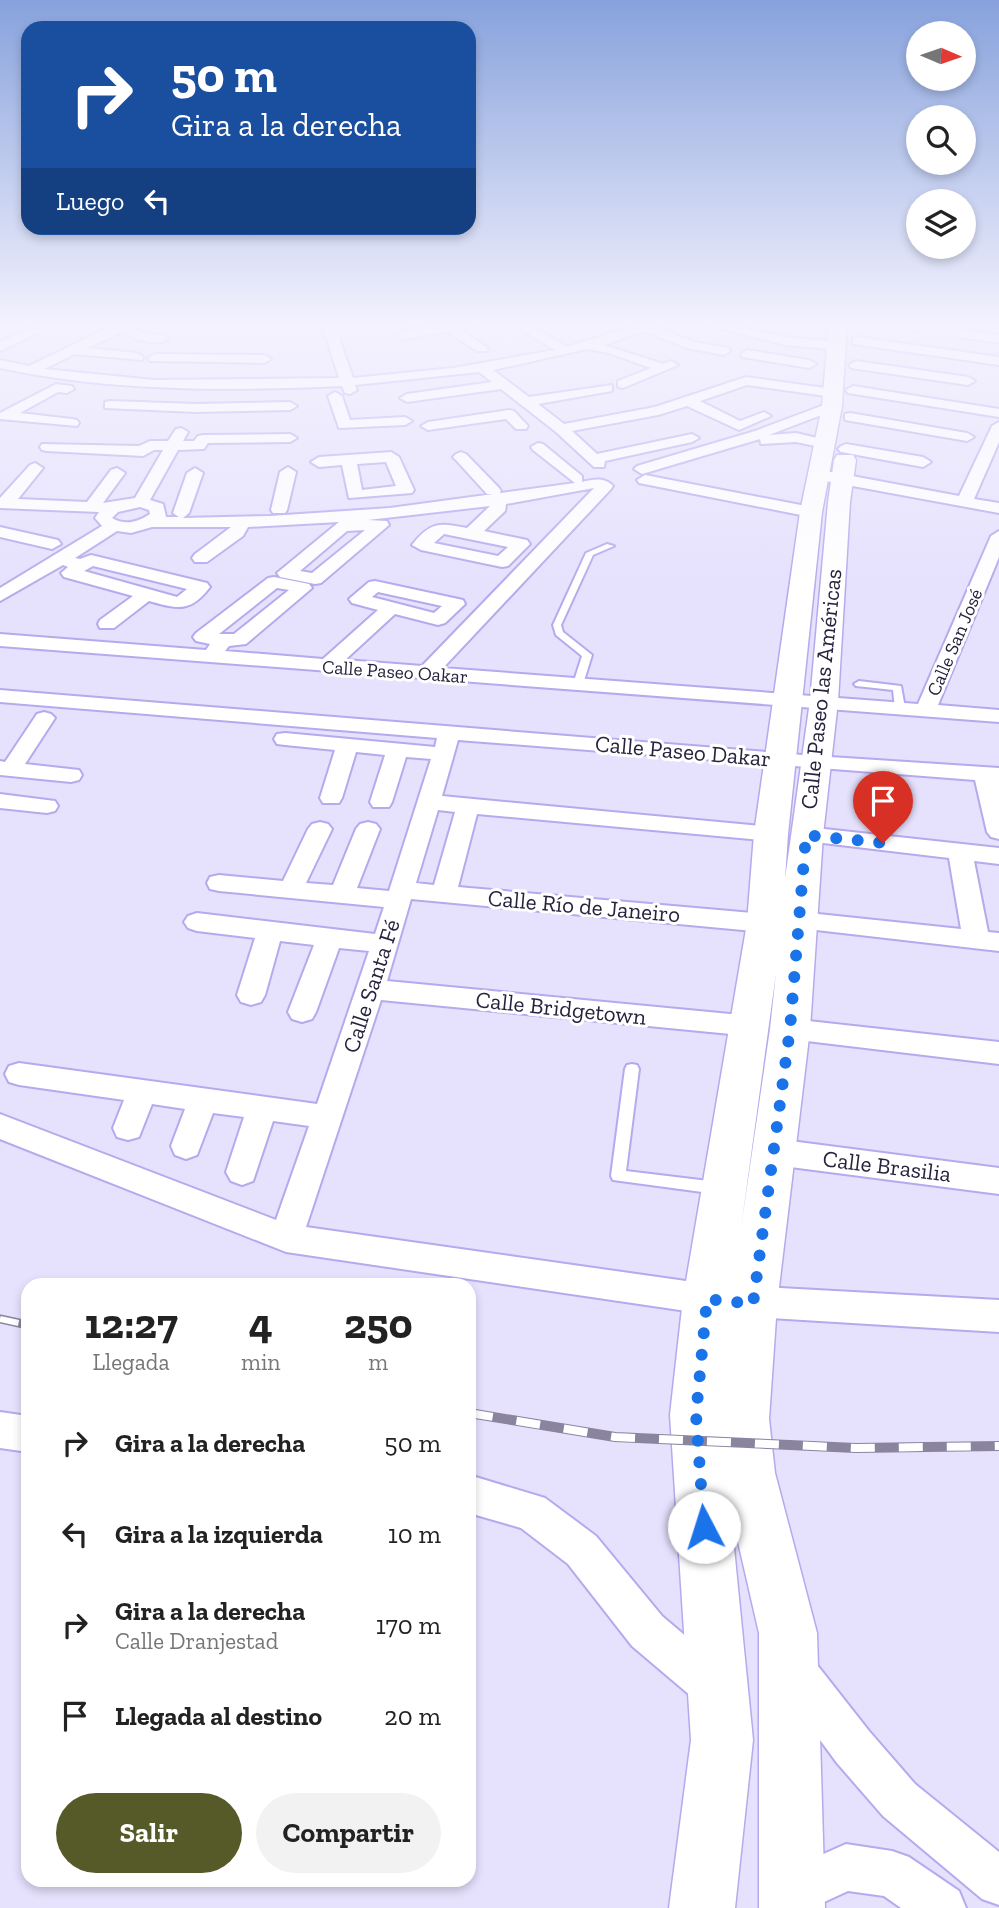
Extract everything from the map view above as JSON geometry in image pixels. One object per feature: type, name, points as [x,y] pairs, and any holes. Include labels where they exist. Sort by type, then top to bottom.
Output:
[{"type":"street","points":[[10,413],[5,416],[43,420],[74,429],[154,438],[144,451],[47,446]]},
{"type":"street","points":[[43,420],[56,413]]},
{"type":"street","points":[[141,502],[193,413]]},
{"type":"street","points":[[209,413],[294,444]]},
{"type":"street","points":[[267,413],[234,423],[203,439],[196,452],[294,444]]},
{"type":"street","points":[[340,413],[344,425],[379,417],[405,421]]},
{"type":"street","points":[[426,433],[480,413]]},
{"type":"street","points":[[426,433],[521,426],[509,414],[481,413]]},
{"type":"street","points":[[540,413],[613,477]]},
{"type":"street","points":[[561,429],[647,413]]},
{"type":"street","points":[[713,413],[739,426],[766,416],[759,413]]},
{"type":"street","points":[[613,477],[760,434],[799,413]]},
{"type":"street","points":[[155,517],[242,521],[362,520],[496,500],[721,456],[781,436],[804,437],[823,413]]},
{"type":"street","name":"Calle Paseo las Américas","points":[[730,1302],[725,1189],[765,923],[771,834],[811,512],[837,413]]},
{"type":"street","name":"Calle Paseo las Américas","points":[[730,1302],[775,1152],[790,1029],[806,835],[824,701],[842,413]]},
{"type":"street","points":[[860,413],[890,456],[923,462]]},
{"type":"street","points":[[869,413],[965,501],[999,508]]},
{"type":"street","points":[[905,413],[967,437]]},
{"type":"street","points":[[516,420],[544,416]]},
{"type":"street","points":[[965,501],[999,426]]},
{"type":"street","points":[[426,674],[613,477],[703,436]]},
{"type":"street","points":[[150,444],[199,446]]},
{"type":"street","points":[[538,447],[613,477],[811,512]]},
{"type":"street","points":[[881,476],[890,456]]},
{"type":"street","points":[[2,507],[105,514],[128,527],[155,517],[181,513],[279,510],[385,497],[406,490],[391,457],[319,462]]},
{"type":"street","points":[[461,457],[496,500]]},
{"type":"street","points":[[349,460],[355,495],[496,500],[528,514]]},
{"type":"street","points":[[2,507],[35,468]]},
{"type":"street","points":[[979,468],[999,472]]},
{"type":"street","points":[[279,510],[289,472]]},
{"type":"street","points":[[0,596],[105,514],[117,473]]},
{"type":"street","points":[[181,513],[195,473]]},
{"type":"street","points":[[471,534],[496,500]]},
{"type":"street","points":[[2,507],[24,515],[105,514],[141,502],[153,504],[155,517]]},
{"type":"street","points":[[0,530],[24,515]]},
{"type":"street","points":[[362,520],[381,526],[316,579],[286,573],[343,526],[362,520]]},
{"type":"street","points":[[201,558],[237,532],[242,521]]},
{"type":"street","points":[[440,528],[471,534],[522,544],[502,562],[421,545],[440,528]]},
{"type":"street","points":[[0,530],[56,551],[82,565]]},
{"type":"street","name":"Calle San José","points":[[926,710],[999,536]]},
{"type":"street","points":[[91,560],[201,587],[180,604],[70,573],[82,565],[91,560]]},
{"type":"street","points":[[274,582],[303,588],[239,640],[223,640],[203,637],[274,582]]},
{"type":"street","points":[[107,624],[146,595]]},
{"type":"street","points":[[327,666],[391,608]]},
{"type":"street","name":"Calle Paseo Oakar","points":[[0,640],[426,674],[789,699]]},
{"type":"street","points":[[211,656],[223,640]]},
{"type":"street","points":[[0,696],[447,743]]},
{"type":"street","points":[[789,699],[999,716]]},
{"type":"street","points":[[5,769],[44,718]]},
{"type":"street","points":[[285,739],[398,749],[447,743]]},
{"type":"street","name":"Calle Paseo Dakar","points":[[447,743],[992,774]]},
{"type":"street","name":"Calle Santa Fé","points":[[286,1238],[371,989],[447,743]]},
{"type":"street","points":[[331,799],[348,744]]},
{"type":"street","points":[[381,802],[398,749]]},
{"type":"street","points":[[5,769],[71,775]]},
{"type":"street","points":[[992,774],[999,832]]},
{"type":"street","points":[[0,802],[47,806]]},
{"type":"street","points":[[429,802],[771,834]]},
{"type":"street","points":[[444,894],[468,806]]},
{"type":"street","points":[[290,889],[320,829]]},
{"type":"street","points":[[342,895],[368,829]]},
{"type":"street","points":[[806,835],[999,856]]},
{"type":"street","points":[[799,922],[988,941],[960,852]]},
{"type":"street","name":"Calle Río de Janeiro","points":[[219,883],[342,895],[444,894],[765,923]]},
{"type":"street","points":[[197,922],[385,944]]},
{"type":"street","points":[[251,995],[271,929]]},
{"type":"street","points":[[302,1012],[330,937]]},
{"type":"street","name":"Calle Bridgetown","points":[[371,989],[751,1026]]},
{"type":"street","points":[[790,1029],[998,1059]]},
{"type":"street","points":[[19,1074],[327,1117]]},
{"type":"street","points":[[128,1128],[142,1093]]},
{"type":"street","points":[[186,1146],[203,1100]]},
{"type":"street","points":[[242,1172],[262,1108]]},
{"type":"street","points":[[0,1126],[286,1238],[730,1302],[999,1316]]},
{"type":"street","name":"Calle Brasilia","points":[[775,1152],[999,1181]]},
{"type":"street","points":[[702,1908],[722,1740],[720,1692],[724,1473],[743,1419],[721,1398],[730,1302]]},
{"type":"street","points":[[0,1430],[21,1433]]},
{"type":"street","points":[[724,1473],[788,1633],[792,1900]]},
{"type":"street","points":[[476,1496],[531,1512],[582,1550],[647,1630],[720,1692]]},
{"type":"street","points":[[789,1662],[853,1747],[899,1800],[999,1882]]},
{"type":"street","points":[[792,1900],[846,1867],[892,1874],[942,1908]]},
{"type":"lane","points":[[578,684],[587,655],[559,633],[557,625],[590,553],[610,545]]},
{"type":"lane","points":[[859,684],[898,688],[900,708]]},
{"type":"lane","points":[[632,1069],[618,1176],[725,1189]]},
{"type":"railway","points":[[0,1319],[21,1324]]},
{"type":"railway","points":[[476,1414],[615,1437],[856,1448],[999,1446]]},
{"type":"route","points":[[704,1527],[696,1415],[707,1299],[753,1304],[790,1029],[806,835],[883,843]]}]
